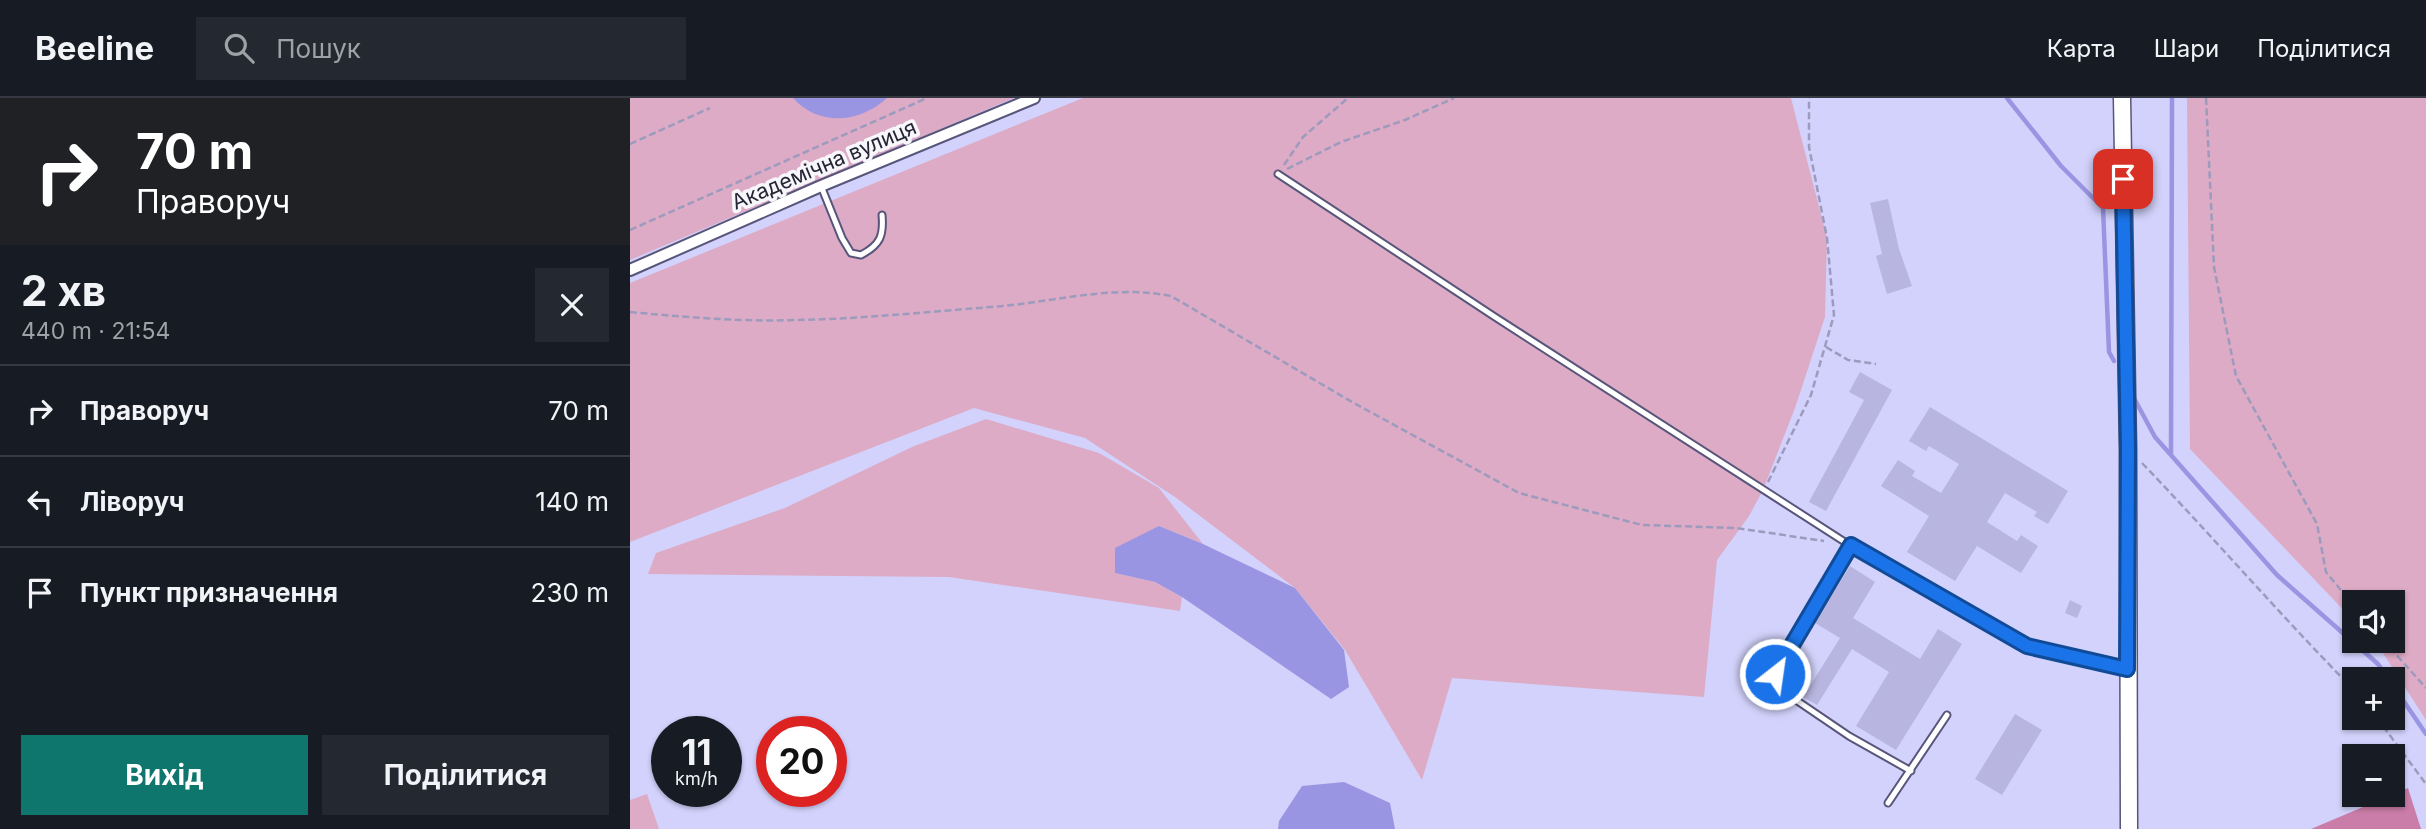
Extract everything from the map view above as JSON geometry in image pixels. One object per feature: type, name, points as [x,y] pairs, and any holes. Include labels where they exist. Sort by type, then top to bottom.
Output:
[{"type":"street","name":"Академічна вулиця","points":[[630,270],[821,186],[1034,98]]},
{"type":"street","points":[[2122,98],[2128,448],[2129,829]]},
{"type":"lane","points":[[1278,174],[1851,545],[2027,646],[2127,669]]},
{"type":"lane","points":[[821,186],[851,253],[861,255],[880,242],[883,230],[882,215]]},
{"type":"lane","points":[[1851,545],[1775,674],[1793,698],[1849,736],[1911,771]]},
{"type":"lane","points":[[1888,803],[1947,715]]},
{"type":"path","points":[[630,230],[927,98]]},
{"type":"path","points":[[1278,174],[1303,137],[1348,98]]},
{"type":"path","points":[[1278,174],[1340,142],[1405,120],[1454,98]]},
{"type":"path","points":[[1763,490],[1811,395],[1834,315],[1826,238],[1809,147],[1809,98]]},
{"type":"path","points":[[2206,98],[2214,267],[2235,376],[2317,524],[2326,572],[2342,591]]},
{"type":"path","points":[[630,144],[710,108]]},
{"type":"path","points":[[630,312],[710,319],[795,320],[996,307],[1081,294],[1146,291],[1171,296],[1352,402],[1519,493],[1642,525],[1736,528],[1825,542]]},
{"type":"path","points":[[1826,347],[1848,359],[1876,364]]},
{"type":"path","points":[[2128,448],[2342,678]]},
{"type":"path","points":[[2395,653],[2426,688]]},
{"type":"path","points":[[2386,730],[2426,784]]},
{"type":"shaded area","points":[[630,98],[1014,98],[630,260]]},
{"type":"shaded area","points":[[793,98],[887,98],[865,113],[840,118],[815,114]]},
{"type":"shaded area","points":[[1083,98],[1791,98],[1827,238],[1825,317],[1795,408],[1763,490],[1749,516],[1717,560],[1704,697],[1452,678],[1422,780],[1345,650],[1295,588],[1175,497],[1085,438],[974,408],[630,542],[630,283]]},
{"type":"shaded area","points":[[2187,98],[2426,98],[2426,720],[2405,687],[2405,667],[2392,667],[2383,653],[2405,653],[2405,590],[2342,590],[2342,608],[2190,449]]},
{"type":"shaded area","points":[[986,419],[1099,453],[1159,488],[1203,544],[1159,526],[1115,573],[1155,582],[1182,597],[1180,611],[949,577],[648,574],[656,553],[785,508],[912,447]]},
{"type":"shaded area","points":[[1159,526],[1295,588],[1344,650],[1349,687],[1331,699],[1182,597],[1155,582],[1115,573],[1115,548]]},
{"type":"shaded area","points":[[1344,782],[1390,803],[1395,829],[1278,829],[1279,821],[1302,786]]},
{"type":"shaded area","points":[[2408,788],[2421,829],[2311,829],[2363,807],[2405,807],[2405,789]]},
{"type":"shaded area","points":[[647,794],[659,829],[630,829],[630,800]]},
{"type":"building","points":[[1888,199],[1899,249],[1912,286],[1887,294],[1876,256],[1882,254],[1870,203]]},
{"type":"building","points":[[1860,372],[1892,390],[1826,511],[1809,502],[1864,400],[1849,392]]},
{"type":"building","points":[[1930,407],[2068,491],[2048,524],[2034,516],[2037,512],[2005,493],[1987,522],[2017,541],[2021,535],[2038,546],[2021,573],[1977,546],[1955,581],[1907,552],[1929,516],[1881,486],[1898,460],[1915,471],[1912,476],[1941,493],[1959,464],[1929,446],[1926,451],[1909,441]]},
{"type":"building","points":[[1850,566],[1875,582],[1853,618],[1920,659],[1938,629],[1962,644],[1896,750],[1856,726],[1889,672],[1852,649],[1817,705],[1803,697],[1840,638],[1815,623]]},
{"type":"building","points":[[2070,600],[2082,606],[2077,618],[2065,613]]},
{"type":"building","points":[[2015,714],[2042,730],[2002,795],[1975,779]]},
{"type":"waterway","points":[[2007,98],[2061,166],[2103,208],[2109,352],[2114,361]]},
{"type":"waterway","points":[[2171,454],[2172,98]]},
{"type":"waterway","points":[[2135,400],[2155,437],[2277,575],[2380,667]]},
{"type":"waterway","points":[[2405,703],[2426,734]]},
{"type":"route","points":[[1775,674],[1851,545],[2027,646],[2127,669],[2128,448],[2123,179]]}]
